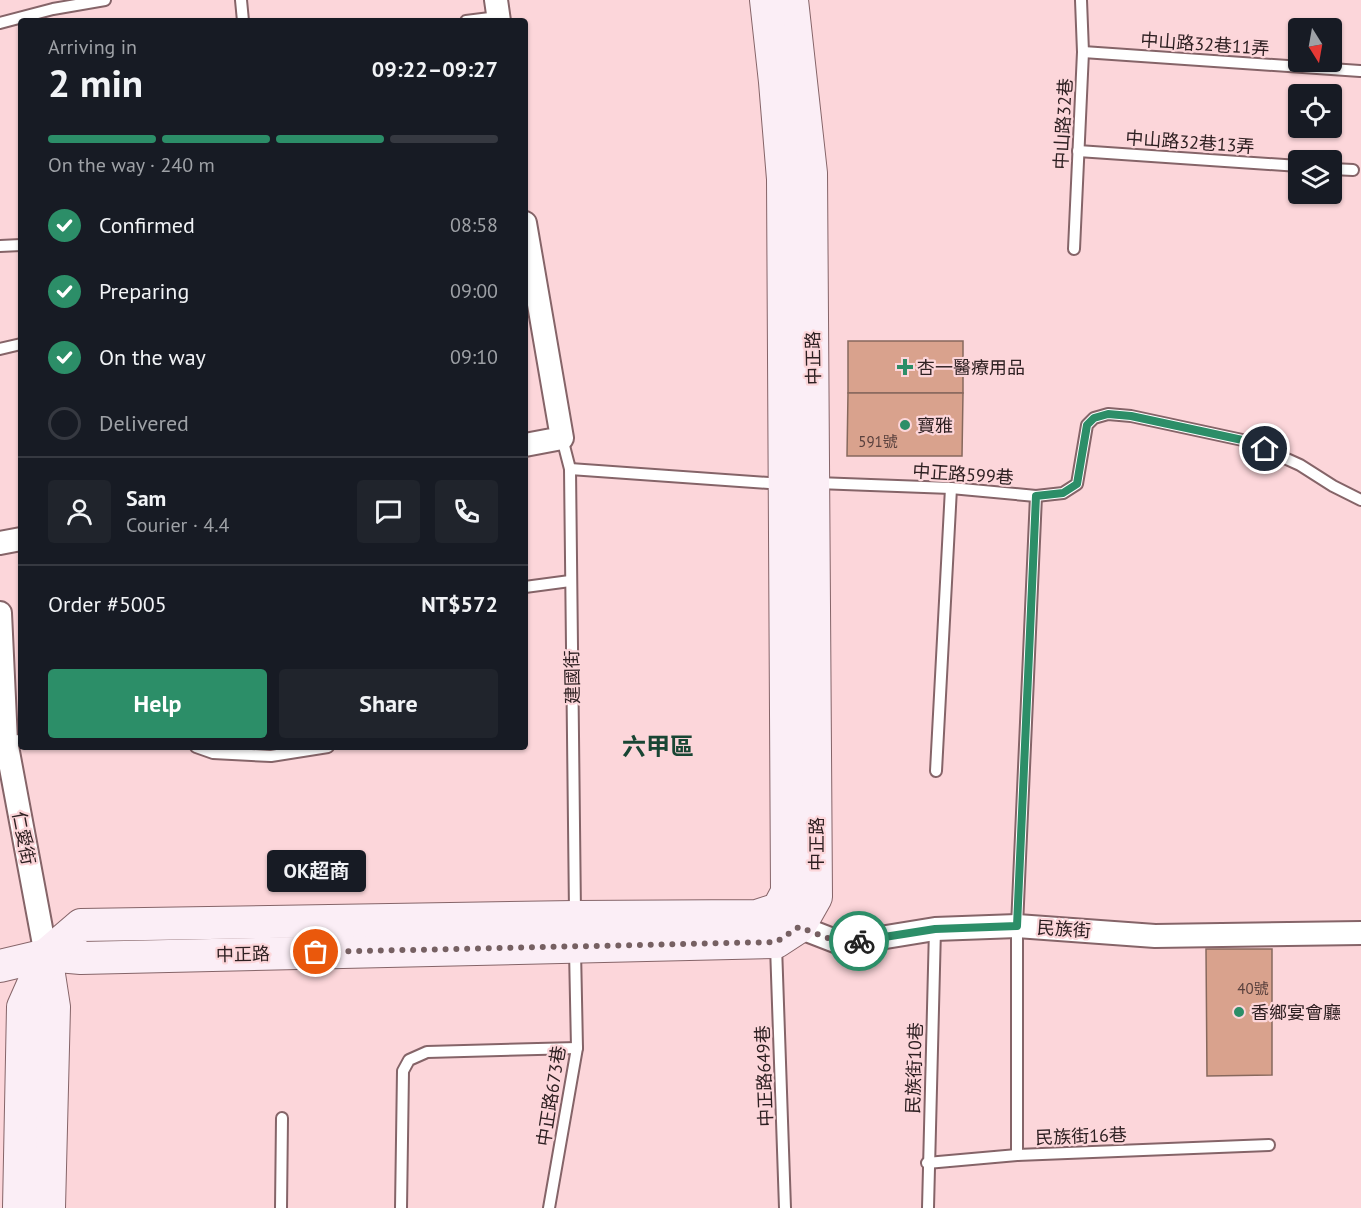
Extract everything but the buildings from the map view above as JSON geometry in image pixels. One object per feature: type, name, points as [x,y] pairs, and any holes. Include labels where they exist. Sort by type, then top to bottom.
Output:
[{"type":"main road","name":"中正路","points":[[19,1208],[23,1007],[46,955],[81,925],[575,931],[757,916],[784,926],[816,897],[800,484],[783,179],[766,0]]},
{"type":"main road","name":"中正路","points":[[792,0],[811,173],[800,484]]},
{"type":"main road","points":[[0,966],[46,955],[54,1007],[49,1208]]},
{"type":"street","name":"建國街","points":[[528,240],[562,438]]},
{"type":"street","points":[[528,444],[562,438]]},
{"type":"street","points":[[0,543],[18,540]]},
{"type":"street","name":"仁愛街","points":[[0,613],[9,741],[46,955]]},
{"type":"street","name":"民族街","points":[[784,926],[843,944],[935,929],[1017,926],[1155,936],[1361,933]]},
{"type":"lane","points":[[19,18],[53,9],[105,0]]},
{"type":"lane","points":[[241,0],[243,18]]},
{"type":"lane","name":"中山路32巷","points":[[1074,249],[1083,52],[1082,0]]},
{"type":"lane","points":[[478,18],[498,13]]},
{"type":"lane","points":[[0,23],[18,18]]},
{"type":"lane","name":"中山路32巷11弄","points":[[1083,52],[1360,71]]},
{"type":"lane","name":"中山路32巷13弄","points":[[1078,151],[1288,165]]},
{"type":"lane","points":[[1342,169],[1353,170]]},
{"type":"lane","points":[[0,246],[18,245]]},
{"type":"lane","points":[[0,349],[18,345]]},
{"type":"lane","name":"中正路599巷","points":[[570,469],[800,484],[951,488],[1036,496],[1063,493],[1077,484],[1087,425],[1094,418],[1108,414],[1131,416],[1247,441],[1300,465],[1361,500]]},
{"type":"lane","name":"建國街","points":[[562,438],[570,469],[575,931]]},
{"type":"lane","points":[[936,771],[951,488]]},
{"type":"lane","name":"民族街16巷","points":[[1036,496],[1017,926],[1017,1155],[1269,1145]]},
{"type":"lane","points":[[528,587],[570,581]]},
{"type":"lane","points":[[204,750],[213,753],[270,756],[303,750]]},
{"type":"lane","name":"中正路649巷","points":[[784,926],[785,1208]]},
{"type":"lane","name":"民族街10巷","points":[[928,1208],[927,1163],[935,929]]},
{"type":"lane","name":"中正路673巷","points":[[549,1208],[577,1048],[575,931]]},
{"type":"lane","points":[[400,1208],[403,1071],[409,1060],[427,1052],[577,1048]]},
{"type":"lane","points":[[280,1208],[282,1118]]},
{"type":"lane","points":[[927,1163],[1017,1155]]},
{"type":"way so far","points":[[316,952],[776,942],[799,927],[843,944],[859,941]]},
{"type":"place","name":"杏一醫療用品","points":[[905,367]]},
{"type":"place","name":"寶雅","points":[[905,425]]},
{"type":"place","name":"OK超商","points":[[316,952]]},
{"type":"place","name":"香鄉宴會廳","points":[[1239,1012]]},
{"type":"district","name":"六甲區","points":[[658,746]]},
{"type":"route","points":[[859,941],[935,929],[1017,926],[1036,496],[1063,493],[1077,484],[1087,425],[1094,418],[1108,414],[1131,416],[1247,441],[1265,449]]}]
